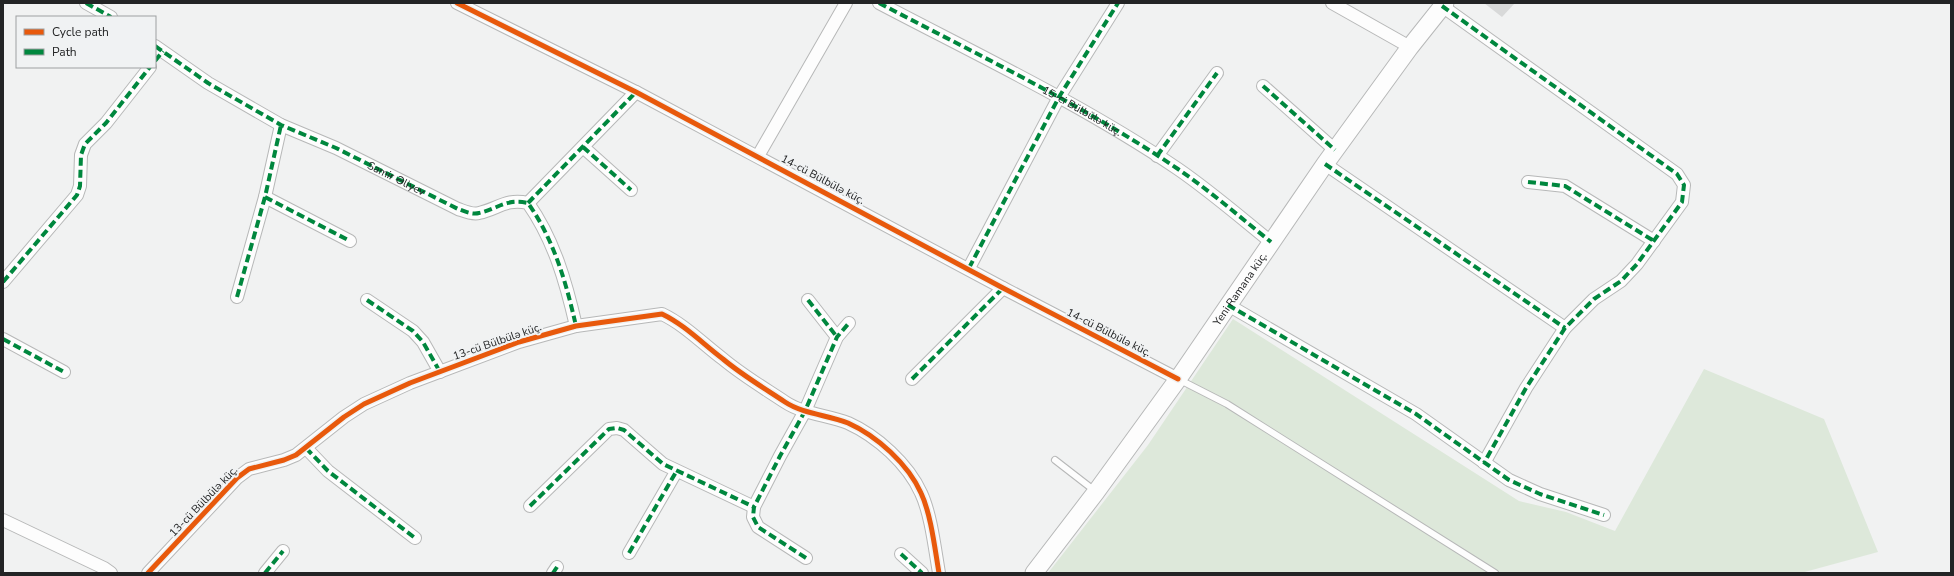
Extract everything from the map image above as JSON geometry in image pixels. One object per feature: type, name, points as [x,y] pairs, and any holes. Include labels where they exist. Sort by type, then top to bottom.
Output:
[{"type":"street","points":[[86,3],[109,16]]},
{"type":"street","name":"14-cü Bülbülə küç.","points":[[457,3],[636,92],[969,268],[1003,288],[1178,379]]},
{"type":"street","points":[[758,156],[846,3]]},
{"type":"street","name":"15-ci Bülbülə küç.","points":[[879,3],[1059,97],[1157,156],[1179,170],[1271,242]]},
{"type":"street","points":[[969,268],[1059,97],[1118,3]]},
{"type":"street","points":[[1332,3],[1410,47]]},
{"type":"street","points":[[1443,5],[1677,174],[1684,185],[1682,202],[1637,264],[1620,281],[1594,299],[1565,328],[1526,388],[1484,463]]},
{"type":"street","name":"Yeni Ramana küç.","points":[[1034,573],[1096,492],[1178,379],[1330,157],[1410,47],[1443,5]]},
{"type":"street","name":"Samir Əliyev","points":[[158,53],[234,99],[281,125],[336,148],[469,213],[478,214],[506,202],[518,200],[528,203]]},
{"type":"street","points":[[5,275],[77,196],[80,186],[82,156],[85,144],[106,122],[149,68]]},
{"type":"street","points":[[1157,156],[1218,73]]},
{"type":"street","points":[[1263,86],[1330,157],[1565,328]]},
{"type":"street","points":[[576,326],[568,289],[558,260],[538,218],[528,203],[636,92]]},
{"type":"street","points":[[237,298],[265,197],[281,125]]},
{"type":"street","points":[[583,147],[631,190]]},
{"type":"street","points":[[1528,182],[1565,186],[1654,241]]},
{"type":"street","points":[[265,197],[350,241]]},
{"type":"street","points":[[912,379],[1003,288]]},
{"type":"street","points":[[367,300],[413,331],[423,342],[440,372]]},
{"type":"street","points":[[808,300],[837,336]]},
{"type":"street","points":[[1228,305],[1416,414],[1509,480],[1540,494],[1604,515]]},
{"type":"street","name":"13-cü Bülbülə küç.","points":[[148,573],[237,478],[249,469],[284,460],[306,448],[338,421],[364,404],[410,383],[519,342],[576,326],[662,314],[675,320],[724,361],[788,404],[805,411],[832,417],[850,424],[875,440],[903,465],[922,493],[939,573]]},
{"type":"street","points":[[806,558],[758,527],[753,517],[754,507],[805,411],[837,336],[848,323]]},
{"type":"street","points":[[3,339],[64,372]]},
{"type":"street","points":[[530,506],[609,429],[617,428],[624,430],[663,464],[676,472],[754,507]]},
{"type":"street","points":[[306,448],[328,471],[415,538]]},
{"type":"street","points":[[629,553],[676,472]]},
{"type":"street","points":[[3,520],[104,568],[111,573]]},
{"type":"street","points":[[265,573],[284,551]]},
{"type":"street","points":[[901,554],[922,573]]},
{"type":"lane","points":[[1178,379],[1227,404],[1495,573]]},
{"type":"lane","points":[[1055,460],[1096,492]]},
{"type":"green space","points":[[1233,319],[1519,501],[1566,512],[1615,531],[1704,369],[1824,419],[1878,552],[1801,573],[1048,573],[1148,445]]},
{"type":"building","points":[[1484,3],[1515,3],[1502,17]]},
{"type":"marked path","points":[[86,3],[109,16]]},
{"type":"marked path","points":[[879,3],[1068,102],[1142,146],[1202,186],[1271,242]]},
{"type":"marked path","points":[[969,268],[1059,97],[1118,3]]},
{"type":"marked path","points":[[1442,6],[1677,174],[1684,185],[1682,202],[1637,264],[1621,281],[1594,299],[1565,328],[1526,388],[1484,463]]},
{"type":"marked path","points":[[156,47],[208,83],[281,125],[336,148],[458,209],[474,214],[508,203],[528,203],[545,232],[558,262],[568,293],[576,326]]},
{"type":"marked path","points":[[156,60],[163,51]]},
{"type":"marked path","points":[[3,282],[77,195],[80,186],[81,155],[85,144],[106,123],[149,68]]},
{"type":"marked path","points":[[1157,156],[1217,73]]},
{"type":"marked path","points":[[1263,86],[1335,150]]},
{"type":"marked path","points":[[528,203],[636,92]]},
{"type":"marked path","points":[[237,297],[265,197],[281,125]]},
{"type":"marked path","points":[[583,147],[631,190]]},
{"type":"marked path","points":[[1325,164],[1565,328]]},
{"type":"marked path","points":[[1528,182],[1565,186],[1654,241]]},
{"type":"marked path","points":[[265,197],[350,241]]},
{"type":"marked path","points":[[912,379],[1003,288]]},
{"type":"marked path","points":[[367,300],[413,331],[423,342],[440,372]]},
{"type":"marked path","points":[[808,300],[837,337]]},
{"type":"marked path","points":[[1228,305],[1416,414],[1509,480],[1540,494],[1604,515]]},
{"type":"marked path","points":[[806,558],[758,527],[753,517],[754,507],[805,411],[837,337],[849,323]]},
{"type":"marked path","points":[[3,339],[64,372]]},
{"type":"marked path","points":[[530,506],[609,429],[617,428],[624,430],[663,464],[754,507]]},
{"type":"marked path","points":[[306,448],[328,471],[415,538]]},
{"type":"marked path","points":[[629,553],[676,472]]},
{"type":"marked path","points":[[265,573],[283,551]]},
{"type":"marked path","points":[[901,554],[922,573]]},
{"type":"marked path","points":[[553,573],[557,567]]},
{"type":"cycle path","points":[[457,3],[636,92],[1003,288],[1178,379]]},
{"type":"cycle path","points":[[148,573],[237,478],[249,469],[284,460],[296,455],[344,417],[364,404],[410,383],[519,342],[576,326],[662,314],[686,329],[738,370],[785,402],[808,412],[848,423],[870,435],[890,452],[908,472],[921,493],[932,532],[939,573]]}]
